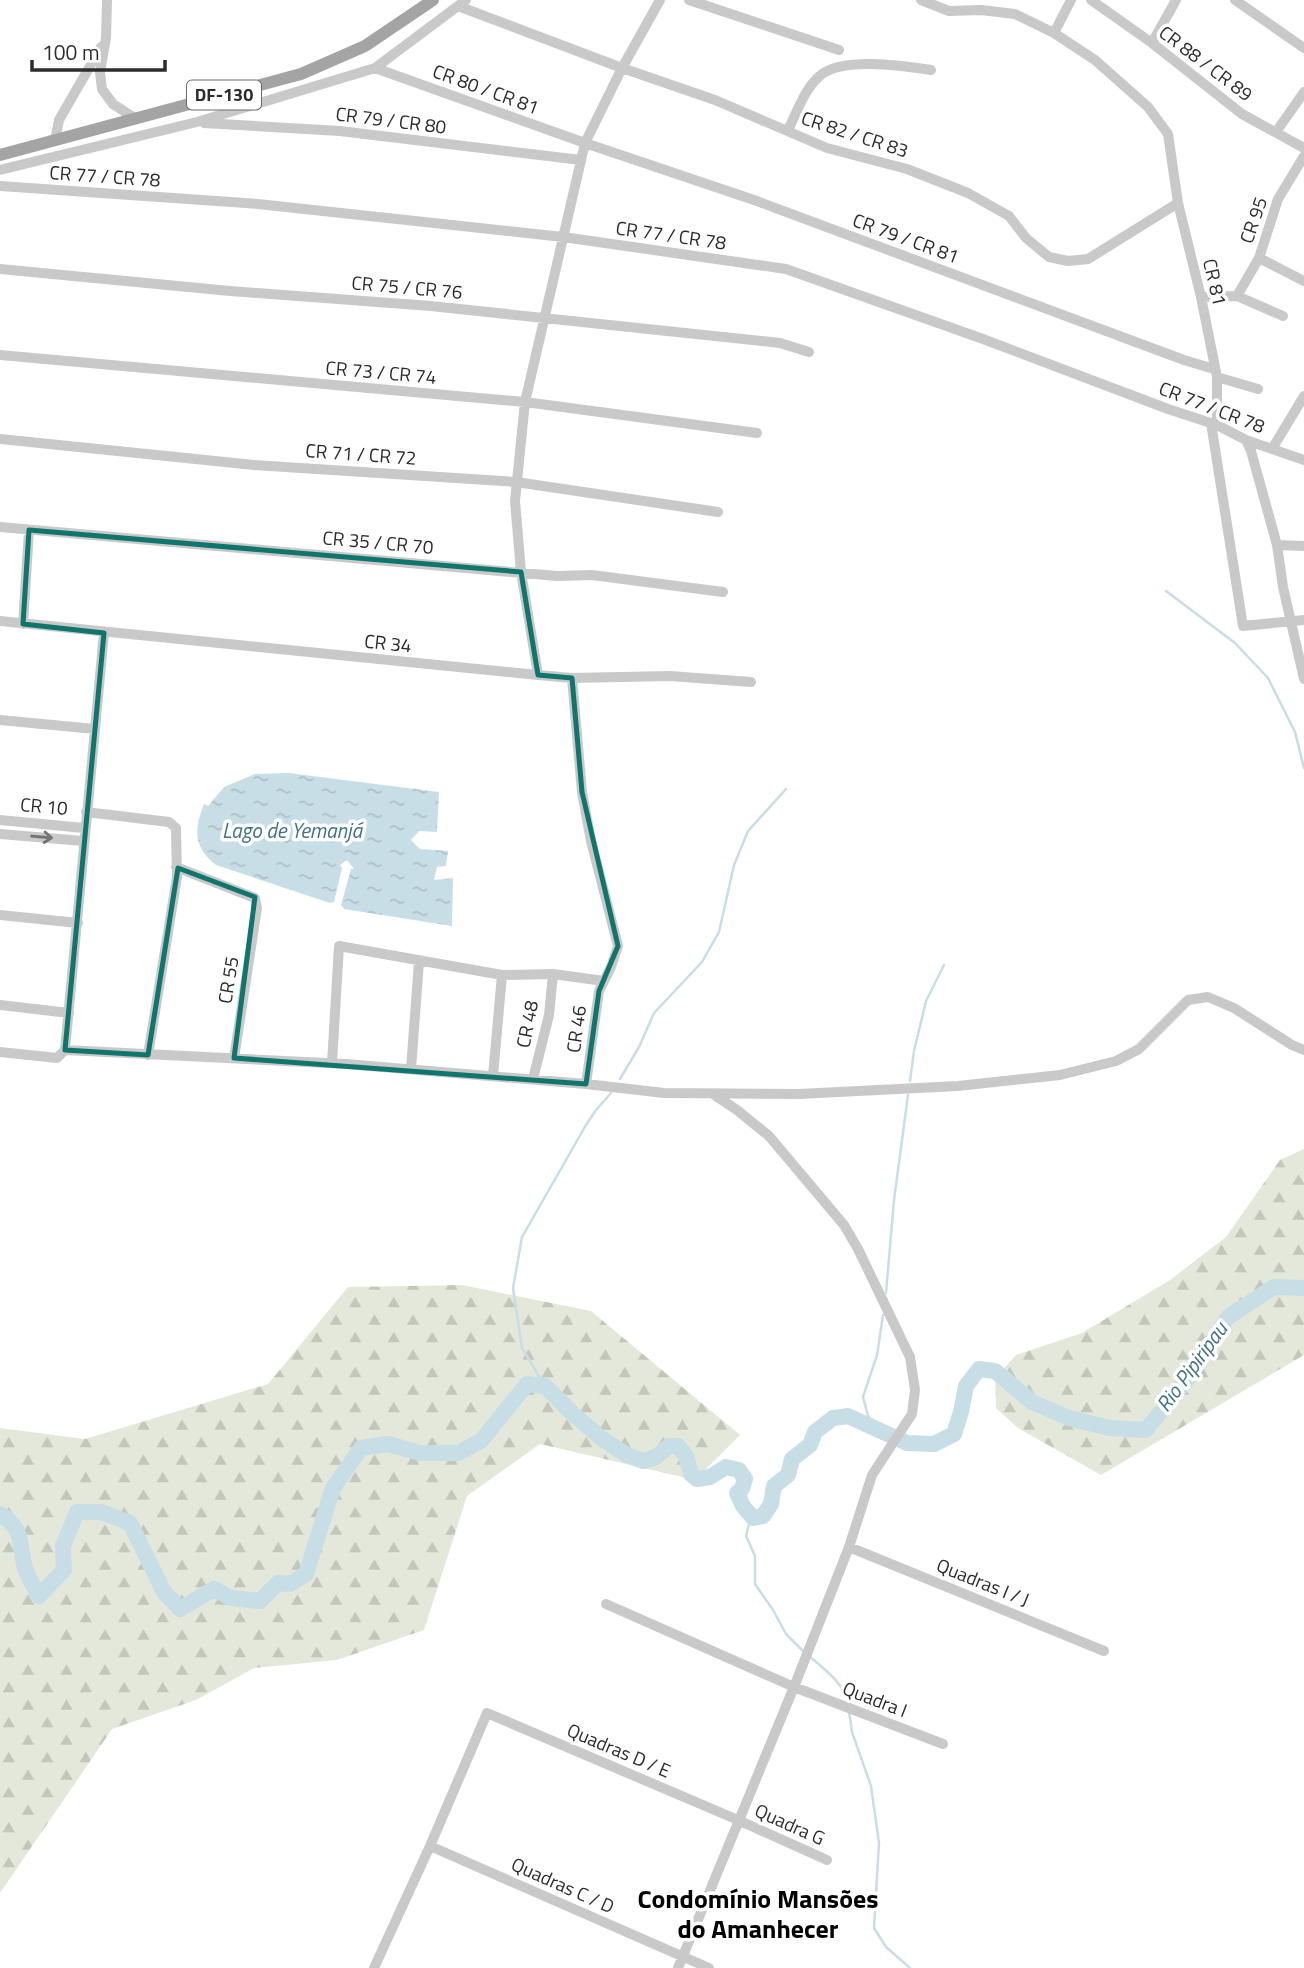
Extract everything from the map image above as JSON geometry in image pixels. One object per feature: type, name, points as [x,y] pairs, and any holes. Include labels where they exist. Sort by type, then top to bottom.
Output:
[{"type":"main road","name":"DF-130","points":[[0,155],[301,74],[365,46],[433,0]]},
{"type":"street","points":[[107,0],[106,38],[100,72],[102,89],[113,104],[136,119]]},
{"type":"street","points":[[538,676],[521,572],[515,501],[525,402],[585,143],[660,0]]},
{"type":"street","points":[[689,0],[839,50]]},
{"type":"street","name":"CR 81","points":[[921,0],[949,11],[981,10],[1014,14],[1054,33],[1096,60],[1148,107],[1168,134],[1178,203],[1201,297],[1215,373],[1214,424],[1243,626],[1291,623]]},
{"type":"street","points":[[1054,33],[1071,0]]},
{"type":"street","name":"CR 88 / CR 89","points":[[1091,0],[1152,43],[1242,114],[1304,148]]},
{"type":"street","points":[[1152,43],[1176,0]]},
{"type":"street","points":[[1235,0],[1304,48]]},
{"type":"street","points":[[0,170],[197,122],[375,68],[462,3]]},
{"type":"street","name":"CR 82 / CR 83","points":[[462,3],[622,68],[715,100],[827,148],[907,169],[968,193],[1009,216],[1026,238],[1049,257],[1068,261],[1088,259],[1178,203]]},
{"type":"street","points":[[55,141],[59,120],[106,38]]},
{"type":"street","points":[[788,130],[813,83],[836,68],[871,64],[931,70]]},
{"type":"street","name":"CR 80 / CR 81","points":[[375,68],[585,143]]},
{"type":"street","points":[[1276,132],[1304,92]]},
{"type":"street","points":[[246,107],[249,125]]},
{"type":"street","name":"CR 79 / CR 80","points":[[197,122],[340,131],[581,160]]},
{"type":"street","name":"CR 79 / CR 81","points":[[585,143],[754,200],[1258,389]]},
{"type":"street","name":"CR 95","points":[[1237,296],[1259,258],[1278,199],[1304,156]]},
{"type":"street","name":"CR 77 / CR 78","points":[[0,186],[258,204],[563,237],[786,269],[1214,424],[1246,440],[1304,460]]},
{"type":"street","points":[[1259,258],[1304,281]]},
{"type":"street","name":"CR 75 / CR 76","points":[[0,268],[230,291],[431,306],[780,343],[809,352]]},
{"type":"street","points":[[1201,297],[1237,296],[1283,316]]},
{"type":"street","name":"CR 73 / CR 74","points":[[0,355],[525,402],[757,433]]},
{"type":"street","points":[[1272,449],[1304,396]]},
{"type":"street","name":"CR 71 / CR 72","points":[[0,439],[254,465],[516,482],[718,512]]},
{"type":"street","points":[[1246,440],[1278,545],[1283,587],[1304,679]]},
{"type":"street","name":"CR 35 / CR 70","points":[[0,527],[557,576],[592,575],[723,592]]},
{"type":"street","points":[[23,624],[29,530]]},
{"type":"street","points":[[1278,545],[1304,546]]},
{"type":"street","points":[[1291,623],[1304,620]]},
{"type":"street","name":"CR 34","points":[[0,621],[538,676],[670,676],[751,682]]},
{"type":"street","points":[[0,1052],[57,1058],[65,1050],[104,633]]},
{"type":"street","name":"CR 46","points":[[572,678],[582,792],[591,841],[618,946],[599,991],[586,1084]]},
{"type":"street","points":[[0,720],[95,729]]},
{"type":"street","points":[[86,812],[169,822],[176,828],[177,877],[148,1055]]},
{"type":"street","name":"CR 10","points":[[0,820],[84,828]]},
{"type":"street","points":[[0,834],[83,841]]},
{"type":"street","name":"CR 55","points":[[176,867],[256,898],[257,908],[234,1058]]},
{"type":"street","points":[[0,915],[78,923]]},
{"type":"street","points":[[332,1063],[340,946],[502,975],[553,974],[604,981]]},
{"type":"street","points":[[411,1069],[419,962]]},
{"type":"street","name":"CR 48","points":[[533,1079],[549,1015],[553,974]]},
{"type":"street","points":[[493,1076],[502,975]]},
{"type":"street","points":[[65,1050],[332,1063],[533,1079],[664,1093],[799,1094],[958,1086],[1060,1074],[1116,1060],[1139,1049],[1188,1000],[1208,997],[1234,1008],[1304,1050]]},
{"type":"street","points":[[0,1005],[69,1013]]},
{"type":"street","points":[[678,1968],[794,1687],[849,1547],[872,1475],[912,1414],[915,1390],[910,1357],[844,1225],[769,1136],[712,1093]]},
{"type":"street","name":"Quadras I / J","points":[[849,1547],[1104,1651]]},
{"type":"street","name":"Quadra I","points":[[606,1604],[794,1687],[943,1744]]},
{"type":"street","name":"Quadras D / E","points":[[430,1846],[487,1713],[738,1820]]},
{"type":"street","name":"Quadra G","points":[[738,1820],[827,1860]]},
{"type":"street","points":[[374,1968],[430,1846]]},
{"type":"street","name":"Quadras C / D","points":[[430,1846],[709,1968]]},
{"type":"highlighted area","points":[[29,530],[521,572],[538,675],[572,678],[582,792],[618,946],[599,991],[586,1084],[234,1058],[255,897],[178,868],[148,1055],[65,1050],[104,633],[23,624]]},
{"type":"green space","points":[[1304,1149],[1304,1355],[1101,1475],[1018,1428],[996,1408],[995,1378],[1016,1355],[1082,1333],[1170,1280],[1226,1237],[1280,1160]]},
{"type":"green space","points":[[462,1285],[591,1311],[740,1435],[695,1480],[540,1444],[467,1496],[424,1630],[337,1660],[254,1668],[196,1700],[112,1729],[0,1893],[0,1428],[85,1439],[268,1384],[348,1287]]},
{"type":"water","name":"Lago de Yemanjá","points":[[289,773],[439,792],[437,832],[419,831],[411,840],[420,849],[448,851],[446,866],[437,867],[434,880],[453,878],[452,926],[344,909],[341,905],[351,869],[354,869],[347,860],[340,865],[342,868],[334,902],[330,903],[216,865],[208,858],[199,845],[197,830],[204,804],[208,806],[224,787],[255,774]]},
{"type":"waterway","points":[[1166,591],[1235,643],[1268,678],[1295,732],[1304,768]]},
{"type":"waterway","points":[[620,1079],[639,1047],[654,1013],[702,962],[719,932],[734,865],[748,831],[786,789]]},
{"type":"waterway","points":[[910,1081],[926,1001],[944,965]]},
{"type":"waterway","points":[[545,1386],[522,1348],[513,1288],[522,1237],[586,1125],[611,1093]]},
{"type":"waterway","points":[[886,1293],[894,1200],[908,1095]]},
{"type":"waterway","name":"Rio Pipiripau","points":[[0,1514],[13,1524],[16,1530],[25,1568],[39,1596],[64,1570],[63,1546],[77,1512],[101,1512],[130,1523],[164,1592],[180,1609],[214,1589],[231,1598],[260,1601],[278,1583],[290,1584],[306,1574],[333,1488],[361,1448],[388,1444],[420,1453],[458,1453],[481,1441],[527,1384],[545,1386],[601,1438],[627,1455],[643,1461],[656,1457],[669,1446],[678,1446],[686,1456],[691,1474],[697,1479],[710,1477],[726,1467],[739,1470],[745,1479],[742,1489],[737,1493],[753,1518],[763,1516],[771,1504],[774,1486],[788,1475],[792,1459],[810,1445],[815,1432],[833,1418],[848,1416],[907,1443],[934,1444],[954,1434],[966,1386],[979,1369],[995,1371],[1032,1402],[1069,1418],[1109,1428],[1146,1430],[1189,1377],[1228,1317],[1274,1287],[1304,1288]]},
{"type":"waterway","points":[[880,1431],[868,1416],[863,1397],[877,1355],[883,1315]]},
{"type":"waterway","points":[[753,1518],[746,1536],[755,1556],[755,1584],[786,1634],[804,1652]]},
{"type":"waterway","points":[[809,1656],[827,1671],[843,1690],[848,1704]]},
{"type":"waterway","points":[[849,1711],[852,1732],[871,1786],[879,1843],[874,1928],[886,1947],[910,1968]]},
{"type":"district","name":"Condomínio Mansões do Amanhecer","points":[[758,1914]]}]
